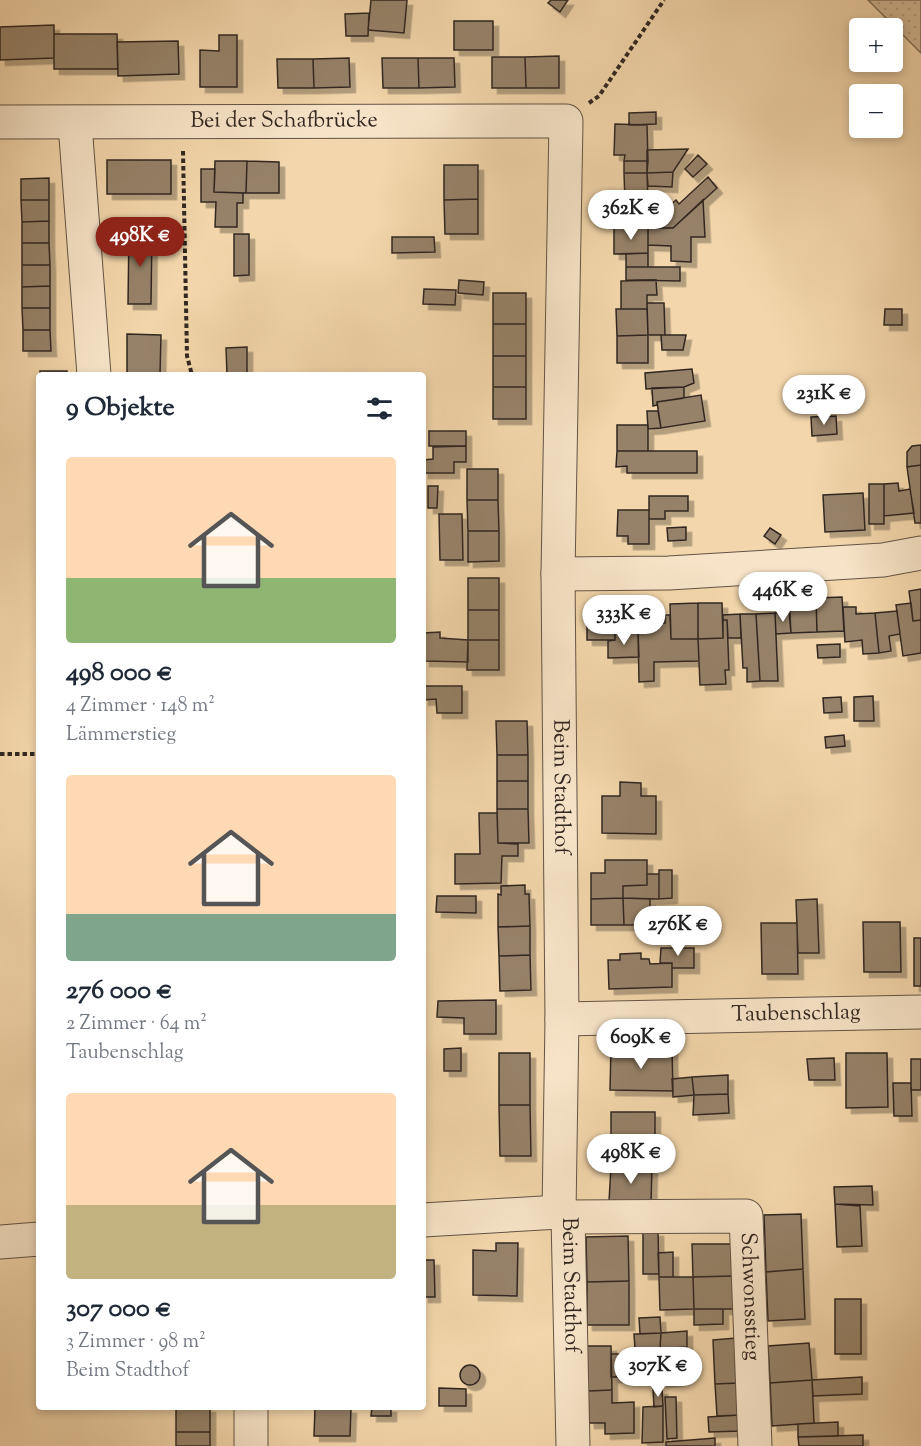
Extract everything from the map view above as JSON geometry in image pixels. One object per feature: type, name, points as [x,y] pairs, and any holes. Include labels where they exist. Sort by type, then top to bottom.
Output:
[{"type":"street","name":"Bei der Schafbrücke","points":[[0,122],[75,124],[566,121]]},
{"type":"street","name":"Beim Stadthof","points":[[566,121],[558,574],[563,1214],[573,1446]]},
{"type":"street","points":[[75,124],[94,372]]},
{"type":"street","points":[[558,574],[669,573],[883,560],[921,553]]},
{"type":"street","name":"Taubenschlag","points":[[562,1018],[921,1012]]},
{"type":"street","points":[[426,1220],[563,1214]]},
{"type":"street","name":"Schwonsstieg","points":[[563,1214],[746,1216],[755,1446]]},
{"type":"street","points":[[0,1242],[36,1239]]},
{"type":"street","points":[[251,1410],[251,1446]]},
{"type":"path","points":[[566,121],[599,96],[664,0]]},
{"type":"path","points":[[182,123],[187,356],[191,372]]},
{"type":"path","points":[[0,754],[36,754]]},
{"type":"shaded area","points":[[868,0],[921,0],[921,53],[903,35],[903,18],[886,18]]},
{"type":"building","points":[[371,0],[407,0],[404,33],[368,30]]},
{"type":"building","points":[[551,0],[568,0],[560,12],[548,3]]},
{"type":"building","points":[[369,13],[368,36],[346,36],[345,14]]},
{"type":"building","points":[[454,21],[493,21],[493,50],[454,50]]},
{"type":"building","points":[[54,25],[54,58],[0,60],[0,27]]},
{"type":"building","points":[[54,34],[117,34],[118,69],[54,69]]},
{"type":"building","points":[[219,35],[237,35],[237,87],[200,87],[200,50],[219,51]]},
{"type":"building","points":[[178,41],[179,74],[118,76],[117,42]]},
{"type":"building","points":[[559,56],[559,88],[526,88],[525,57]]},
{"type":"building","points":[[492,57],[525,57],[526,88],[492,88]]},
{"type":"building","points":[[349,58],[350,87],[314,88],[313,59]]},
{"type":"building","points":[[382,58],[418,58],[419,88],[383,88]]},
{"type":"building","points":[[418,58],[454,58],[455,87],[419,88]]},
{"type":"building","points":[[277,59],[313,59],[314,88],[278,88]]},
{"type":"building","points":[[656,112],[656,124],[629,125],[629,113]]},
{"type":"building","points":[[615,124],[647,125],[648,161],[624,161],[625,155],[614,155]]},
{"type":"building","points":[[688,149],[673,172],[647,173],[647,150]]},
{"type":"building","points":[[698,155],[707,164],[693,177],[685,169]]},
{"type":"building","points":[[107,160],[171,160],[171,194],[107,194]]},
{"type":"building","points":[[215,161],[247,161],[246,193],[214,192]]},
{"type":"building","points":[[247,161],[279,162],[279,193],[246,193]]},
{"type":"building","points":[[624,161],[648,161],[647,173],[624,173]]},
{"type":"building","points":[[444,165],[478,165],[478,199],[444,200]]},
{"type":"building","points":[[201,169],[215,169],[214,192],[243,193],[243,203],[237,203],[237,227],[215,227],[216,202],[201,202]]},
{"type":"building","points":[[673,172],[672,187],[648,186],[647,173]]},
{"type":"building","points":[[624,173],[647,173],[648,202],[625,202]]},
{"type":"building","points":[[708,177],[717,188],[673,228],[654,228],[661,214],[658,211],[666,203],[669,206],[676,200],[679,204]]},
{"type":"building","points":[[49,178],[49,200],[21,200],[21,179]]},
{"type":"building","points":[[478,199],[478,234],[445,234],[444,200]]},
{"type":"building","points":[[21,200],[49,200],[49,221],[22,222]]},
{"type":"building","points":[[703,200],[705,237],[691,237],[691,262],[671,261],[671,246],[648,245],[648,228],[673,228]]},
{"type":"building","points":[[615,202],[648,202],[648,228],[614,228]]},
{"type":"building","points":[[49,221],[49,243],[22,243],[22,222]]},
{"type":"building","points":[[614,228],[648,228],[648,253],[614,254]]},
{"type":"building","points":[[129,231],[152,231],[151,304],[128,304]]},
{"type":"building","points":[[234,234],[249,234],[249,275],[234,276]]},
{"type":"building","points":[[392,237],[434,237],[435,252],[392,253]]},
{"type":"building","points":[[22,243],[49,243],[50,265],[22,265]]},
{"type":"building","points":[[648,253],[648,267],[626,267],[626,254]]},
{"type":"building","points":[[22,265],[50,265],[50,286],[22,287]]},
{"type":"building","points":[[626,267],[680,267],[680,281],[626,280]]},
{"type":"building","points":[[459,280],[484,282],[483,295],[458,293]]},
{"type":"building","points":[[656,280],[657,295],[647,295],[647,309],[621,309],[621,281]]},
{"type":"building","points":[[50,286],[50,308],[22,308],[22,287]]},
{"type":"building","points":[[424,289],[456,290],[455,305],[423,304]]},
{"type":"building","points":[[493,293],[526,293],[526,324],[493,324]]},
{"type":"building","points":[[647,303],[664,303],[665,335],[648,335]]},
{"type":"building","points":[[22,308],[50,308],[50,330],[23,330]]},
{"type":"building","points":[[616,309],[647,309],[648,335],[617,336]]},
{"type":"building","points":[[885,309],[902,309],[902,325],[884,325]]},
{"type":"building","points":[[493,324],[526,324],[526,356],[493,356]]},
{"type":"building","points":[[23,330],[50,330],[51,351],[23,351]]},
{"type":"building","points":[[127,334],[161,335],[160,372],[127,372]]},
{"type":"building","points":[[648,335],[648,363],[617,363],[617,336]]},
{"type":"building","points":[[661,335],[686,335],[683,350],[662,350]]},
{"type":"building","points":[[247,347],[247,372],[227,372],[226,348]]},
{"type":"building","points":[[493,356],[526,356],[526,387],[493,387]]},
{"type":"building","points":[[692,369],[694,383],[684,387],[646,389],[645,373]]},
{"type":"building","points":[[40,371],[67,371],[67,372]]},
{"type":"building","points":[[850,382],[851,397],[835,398],[834,383]]},
{"type":"building","points":[[493,387],[526,387],[526,419],[493,419]]},
{"type":"building","points":[[684,387],[684,398],[657,402],[657,405],[653,406],[652,388]]},
{"type":"building","points":[[701,395],[705,421],[661,428],[657,402]]},
{"type":"building","points":[[647,411],[658,411],[661,428],[648,429]]},
{"type":"building","points":[[836,416],[837,434],[812,436],[811,417]]},
{"type":"building","points":[[617,425],[648,425],[648,451],[617,451]]},
{"type":"building","points":[[429,431],[466,431],[466,446],[429,446]]},
{"type":"building","points":[[921,445],[921,465],[907,467],[907,452],[912,446]]},
{"type":"building","points":[[466,446],[466,462],[454,462],[454,473],[426,473],[426,460],[433,459],[433,447]]},
{"type":"building","points":[[617,451],[697,451],[697,473],[627,473],[627,466],[616,467]]},
{"type":"building","points":[[921,465],[921,523],[915,523],[907,467]]},
{"type":"building","points":[[467,469],[498,469],[498,500],[467,500]]},
{"type":"building","points":[[898,483],[899,491],[910,489],[914,513],[884,516],[884,484]]},
{"type":"building","points":[[869,484],[884,484],[884,524],[869,524]]},
{"type":"building","points":[[428,486],[438,486],[437,508],[428,508]]},
{"type":"building","points":[[863,493],[865,530],[825,532],[823,495]]},
{"type":"building","points":[[649,496],[688,496],[688,511],[665,511],[665,519],[649,519]]},
{"type":"building","points":[[467,500],[498,500],[499,531],[468,531]]},
{"type":"building","points":[[618,510],[649,510],[649,544],[628,544],[628,536],[617,536]]},
{"type":"building","points":[[439,514],[462,514],[463,560],[440,560]]},
{"type":"building","points":[[686,527],[686,540],[668,541],[667,528]]},
{"type":"building","points":[[770,528],[781,535],[775,544],[764,536]]},
{"type":"building","points":[[468,531],[499,531],[499,561],[468,562]]},
{"type":"building","points":[[468,578],[499,578],[499,610],[468,610]]},
{"type":"building","points":[[921,589],[921,620],[913,621],[909,591]]},
{"type":"building","points":[[842,597],[844,631],[817,632],[816,598]]},
{"type":"building","points":[[816,598],[817,632],[791,633],[789,599]]},
{"type":"building","points":[[698,603],[698,639],[671,639],[670,604]]},
{"type":"building","points":[[698,603],[722,603],[723,638],[698,639]]},
{"type":"building","points":[[911,603],[913,621],[921,620],[921,653],[903,656],[896,605]]},
{"type":"building","points":[[587,607],[615,607],[615,640],[587,640]]},
{"type":"building","points":[[843,607],[856,607],[856,614],[875,613],[879,653],[863,654],[862,640],[845,642]]},
{"type":"building","points":[[468,610],[499,610],[499,640],[468,640]]},
{"type":"building","points":[[789,611],[791,633],[776,634],[775,613]]},
{"type":"building","points":[[897,611],[900,634],[889,636],[891,651],[879,653],[875,613]]},
{"type":"building","points":[[775,613],[778,681],[760,681],[756,614]]},
{"type":"building","points":[[740,614],[741,638],[728,638],[727,620],[723,620],[723,615]]},
{"type":"building","points":[[740,614],[756,614],[760,681],[747,682],[747,668],[743,668]]},
{"type":"building","points":[[665,615],[670,615],[671,639],[698,639],[699,661],[654,662],[654,681],[639,682],[638,632],[650,632],[651,623],[665,623]]},
{"type":"building","points":[[723,620],[727,620],[729,670],[725,670],[726,684],[700,685],[698,639],[723,638]]},
{"type":"building","points":[[440,632],[440,638],[468,640],[468,662],[426,661],[426,633]]},
{"type":"building","points":[[615,632],[638,632],[639,657],[608,658],[608,641],[615,640]]},
{"type":"building","points":[[468,640],[499,640],[499,670],[467,670]]},
{"type":"building","points":[[840,644],[840,657],[818,658],[817,645]]},
{"type":"building","points":[[426,686],[462,686],[462,713],[437,713],[436,699],[426,700]]},
{"type":"building","points":[[873,696],[874,721],[854,721],[854,697]]},
{"type":"building","points":[[841,697],[842,712],[824,713],[823,698]]},
{"type":"building","points":[[496,721],[527,721],[528,755],[497,755]]},
{"type":"building","points":[[844,735],[845,746],[826,748],[825,737]]},
{"type":"building","points":[[497,755],[528,755],[528,781],[497,781]]},
{"type":"building","points":[[497,781],[528,781],[528,809],[497,809]]},
{"type":"building","points":[[620,782],[641,783],[641,796],[656,796],[656,834],[602,833],[602,796],[620,796]]},
{"type":"building","points":[[497,809],[528,809],[529,843],[498,843]]},
{"type":"building","points":[[479,813],[497,813],[498,843],[518,844],[518,856],[502,856],[501,883],[455,884],[455,854],[480,854]]},
{"type":"building","points":[[605,860],[647,860],[647,885],[623,886],[623,898],[591,899],[591,873],[605,873]]},
{"type":"building","points":[[659,870],[672,870],[672,898],[659,899]]},
{"type":"building","points":[[647,874],[659,874],[659,899],[623,898],[623,886],[647,885]]},
{"type":"building","points":[[525,885],[525,894],[529,894],[530,926],[498,927],[498,894],[501,895],[501,886]]},
{"type":"building","points":[[437,896],[476,896],[476,913],[436,912]]},
{"type":"building","points":[[623,898],[650,899],[650,925],[624,925]]},
{"type":"building","points":[[623,898],[624,925],[591,925],[591,899]]},
{"type":"building","points":[[817,899],[819,953],[798,953],[796,900]]},
{"type":"building","points":[[863,922],[900,922],[901,972],[864,972]]},
{"type":"building","points":[[761,923],[797,923],[798,974],[762,974]]},
{"type":"building","points":[[530,926],[530,955],[499,956],[498,927]]},
{"type":"building","points":[[914,938],[921,938],[921,986],[914,986]]},
{"type":"building","points":[[661,948],[694,948],[694,968],[672,968],[672,963],[660,963]]},
{"type":"building","points":[[641,953],[641,959],[649,959],[650,964],[672,963],[672,987],[609,989],[608,960],[620,960],[620,954]]},
{"type":"building","points":[[530,955],[531,990],[500,991],[499,956]]},
{"type":"building","points":[[496,1000],[496,1034],[464,1034],[464,1018],[437,1017],[438,1001]]},
{"type":"building","points":[[461,1048],[461,1071],[444,1071],[444,1049]]},
{"type":"building","points":[[611,1048],[672,1049],[673,1091],[610,1090]]},
{"type":"building","points":[[499,1053],[530,1053],[530,1105],[499,1105]]},
{"type":"building","points":[[846,1053],[887,1053],[888,1107],[846,1108]]},
{"type":"building","points":[[834,1058],[835,1080],[809,1080],[807,1059]]},
{"type":"building","points":[[911,1059],[921,1059],[921,1090],[911,1090]]},
{"type":"building","points":[[728,1075],[728,1094],[694,1095],[692,1077]]},
{"type":"building","points":[[692,1077],[694,1095],[673,1097],[672,1079]]},
{"type":"building","points":[[893,1083],[911,1083],[912,1116],[894,1116]]},
{"type":"building","points":[[728,1094],[729,1113],[693,1115],[694,1095]]},
{"type":"building","points":[[499,1105],[530,1105],[531,1156],[500,1156]]},
{"type":"building","points":[[611,1112],[655,1112],[655,1139],[611,1139]]},
{"type":"building","points":[[611,1166],[652,1168],[651,1203],[609,1202]]},
{"type":"building","points":[[872,1186],[873,1205],[835,1204],[834,1187]]},
{"type":"building","points":[[835,1204],[860,1206],[862,1246],[837,1247]]},
{"type":"building","points":[[801,1214],[803,1269],[766,1272],[764,1215]]},
{"type":"building","points":[[643,1231],[658,1231],[659,1274],[643,1274]]},
{"type":"building","points":[[628,1236],[629,1281],[587,1282],[586,1237]]},
{"type":"building","points":[[496,1243],[518,1243],[517,1296],[473,1295],[473,1250],[496,1251]]},
{"type":"building","points":[[692,1244],[732,1244],[733,1276],[693,1277]]},
{"type":"building","points":[[673,1252],[673,1277],[659,1277],[658,1253]]},
{"type":"building","points":[[426,1260],[434,1260],[435,1297],[426,1297]]},
{"type":"building","points":[[803,1269],[805,1319],[768,1321],[766,1272]]},
{"type":"building","points":[[733,1276],[734,1309],[694,1309],[693,1277]]},
{"type":"building","points":[[659,1277],[693,1277],[694,1309],[660,1310]]},
{"type":"building","points":[[629,1281],[629,1325],[587,1325],[587,1282]]},
{"type":"building","points":[[835,1299],[861,1299],[861,1354],[835,1354]]},
{"type":"building","points":[[694,1309],[723,1309],[723,1324],[694,1325]]},
{"type":"building","points":[[660,1317],[661,1333],[640,1334],[639,1318]]},
{"type":"building","points":[[687,1331],[687,1347],[660,1349],[661,1333]]},
{"type":"building","points":[[661,1333],[660,1349],[635,1349],[634,1334]]},
{"type":"building","points":[[736,1338],[739,1383],[715,1384],[713,1340]]},
{"type":"building","points":[[809,1343],[812,1380],[770,1383],[768,1346]]},
{"type":"building","points":[[587,1346],[611,1346],[612,1390],[588,1391]]},
{"type":"building","points":[[660,1349],[661,1363],[634,1364],[633,1350]]},
{"type":"building","points":[[611,1354],[633,1354],[634,1377],[611,1377]]},
{"type":"building","points":[[661,1358],[678,1358],[679,1380],[662,1382]]},
{"type":"building","points":[[470,1365],[477,1368],[480,1375],[477,1382],[470,1385],[463,1382],[460,1375],[463,1368]]},
{"type":"building","points":[[862,1377],[862,1394],[813,1396],[812,1380]]},
{"type":"building","points":[[812,1380],[814,1423],[772,1426],[770,1383]]},
{"type":"building","points":[[739,1383],[740,1415],[717,1416],[715,1384]]},
{"type":"building","points":[[439,1388],[466,1389],[466,1406],[439,1406]]},
{"type":"building","points":[[653,1389],[662,1389],[663,1406],[654,1407]]},
{"type":"building","points":[[612,1390],[612,1403],[634,1402],[634,1433],[605,1434],[605,1423],[589,1423],[588,1391]]},
{"type":"building","points":[[665,1397],[676,1397],[677,1438],[667,1439]]},
{"type":"building","points":[[663,1406],[663,1442],[642,1443],[643,1407]]},
{"type":"building","points":[[176,1410],[210,1410],[210,1432],[176,1432]]},
{"type":"building","points":[[315,1410],[351,1410],[350,1436],[314,1436]]},
{"type":"building","points":[[372,1410],[391,1410],[391,1416],[371,1416]]},
{"type":"building","points":[[740,1415],[741,1431],[709,1432],[708,1417]]},
{"type":"building","points":[[838,1422],[838,1436],[798,1437],[798,1424]]},
{"type":"building","points":[[176,1432],[210,1432],[210,1446],[176,1446]]},
{"type":"building","points":[[863,1435],[863,1446],[799,1446],[798,1437]]},
{"type":"building","points":[[715,1438],[715,1446],[666,1446],[666,1442]]}]
